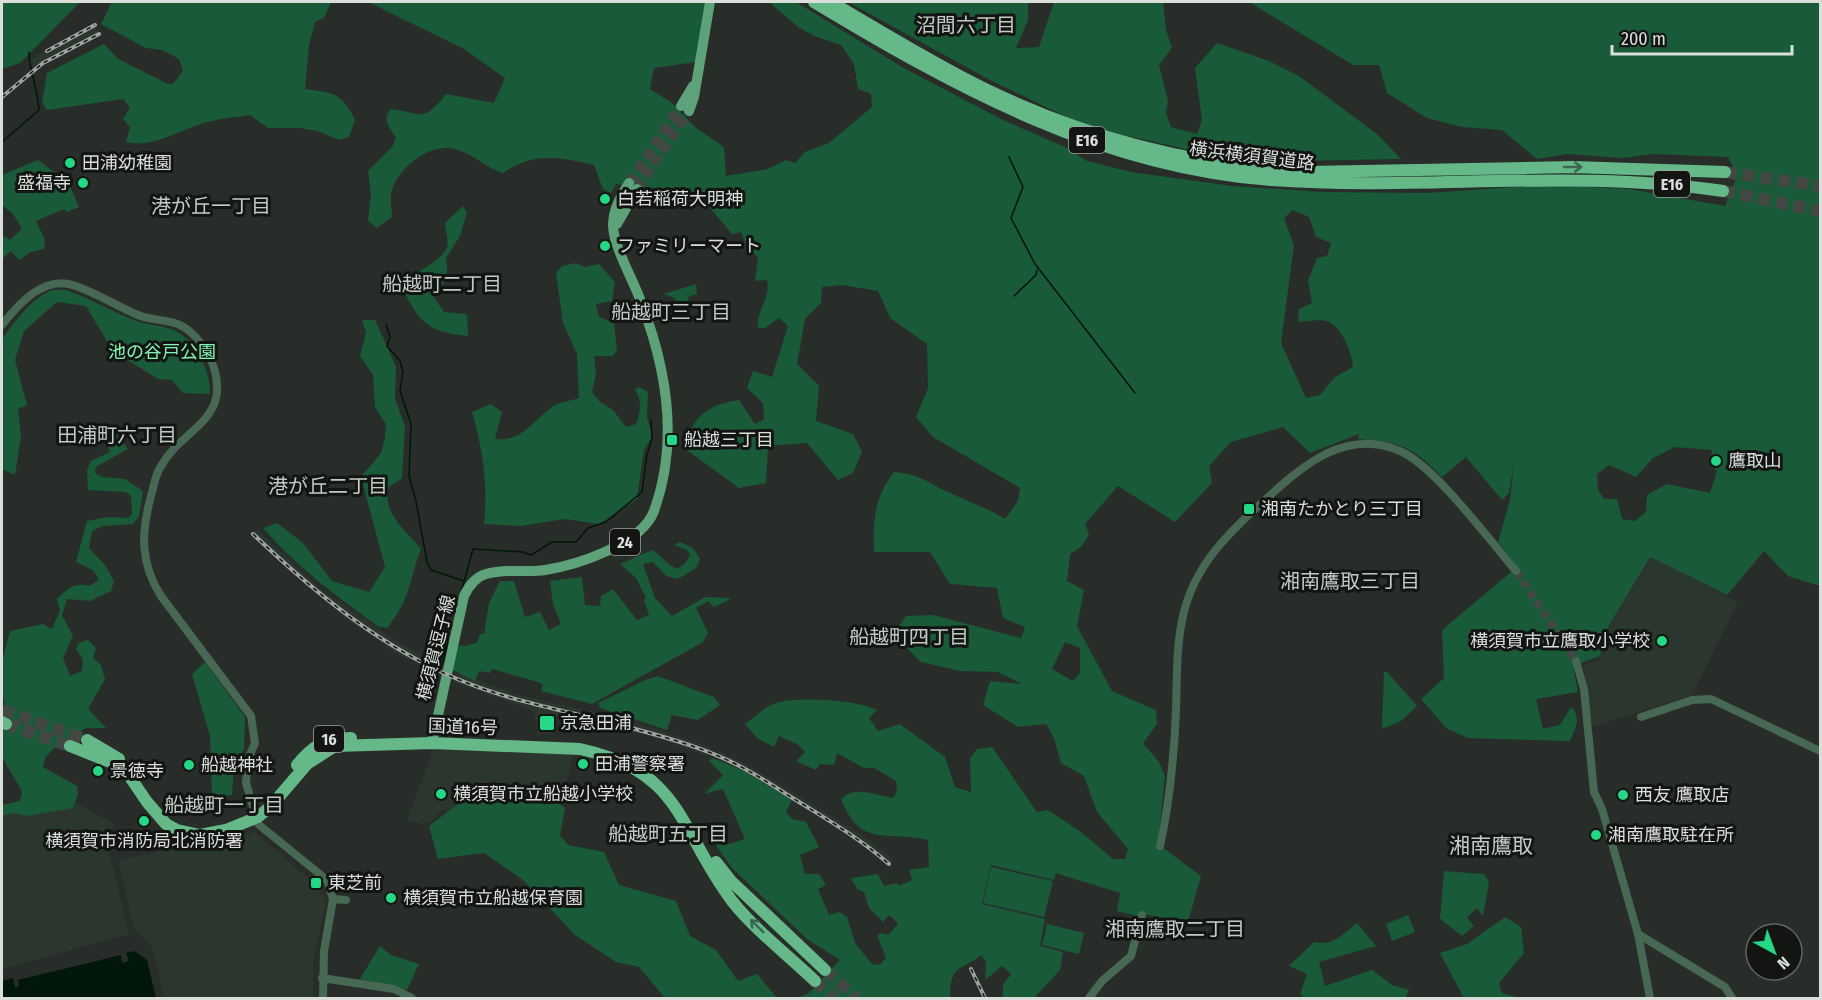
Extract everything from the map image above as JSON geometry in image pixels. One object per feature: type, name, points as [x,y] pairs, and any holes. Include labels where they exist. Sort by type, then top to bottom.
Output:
[{"type":"highway","name":"横浜横須賀道路","points":[[814,2],[974,93],[1012,112],[1096,144],[1167,163],[1232,175],[1308,182],[1390,177],[1725,172]]},
{"type":"highway","name":"横浜横須賀道路","points":[[831,2],[984,88],[1059,121],[1102,136],[1201,160],[1269,170],[1390,177]]},
{"type":"highway","name":"横浜横須賀道路","points":[[1622,173],[1723,191]]},
{"type":"highway","name":"国道16号","points":[[87,740],[129,767],[164,811],[181,824],[210,827],[271,806],[307,764],[335,746],[432,740],[588,743],[640,763],[667,786],[731,881],[825,969]]},
{"type":"highway","name":"国道16号","points":[[432,740],[580,750],[616,759],[636,768],[654,781],[674,804],[724,890],[735,904],[814,981]]},
{"type":"highway","name":"国道16号","points":[[70,746],[108,761],[124,771],[158,816],[177,830],[200,835],[210,834],[241,825],[256,813]]},
{"type":"highway","points":[[775,943],[784,939],[784,931]]},
{"type":"highway","points":[[786,954],[785,946],[795,942]]},
{"type":"main road","points":[[685,109],[701,63],[710,2]]},
{"type":"main road","name":"横須賀逗子線","points":[[432,740],[464,596],[473,582],[485,574],[545,570],[605,552],[633,537],[653,515],[669,432],[669,411],[644,308],[615,237],[613,224],[616,206],[633,186]]},
{"type":"street","points":[[2,325],[39,289],[52,284],[66,283],[139,315],[182,326],[209,356],[216,381],[213,407],[204,423],[160,466],[144,524],[143,547],[148,571],[156,588],[251,716],[255,743],[246,772],[246,783],[258,824],[327,880],[333,899],[322,978],[322,999]]},
{"type":"street","points":[[1160,846],[1172,782],[1183,618],[1192,588],[1199,573],[1225,537],[1301,467],[1336,449],[1356,445],[1372,444],[1398,450],[1420,463],[1515,571]]},
{"type":"street","points":[[1576,661],[1584,689],[1594,792],[1602,809],[1638,934],[1650,999]]},
{"type":"street","points":[[1641,717],[1692,700],[1711,699],[1821,751]]},
{"type":"street","points":[[333,899],[346,900]]},
{"type":"street","points":[[1089,999],[1102,981],[1131,956],[1142,915]]},
{"type":"street","points":[[1638,934],[1725,987],[1732,999]]},
{"type":"street","points":[[322,978],[394,989],[412,999]]},
{"type":"shaded area","points":[[94,23],[100,36],[34,69],[29,61]]},
{"type":"shaded area","points":[[257,530],[324,592],[401,644],[439,663],[437,673],[396,653],[343,616],[251,536]]},
{"type":"shaded area","name":"横須賀市立鷹取小学校","points":[[1645,554],[1738,602],[1692,695],[1595,726],[1592,725],[1583,665],[1600,660],[1609,622]]},
{"type":"shaded area","points":[[458,673],[515,694],[629,720],[712,748],[707,755],[646,735],[556,716],[550,735],[537,734],[538,724],[533,711],[454,682]]},
{"type":"shaded area","name":"横須賀市立船越小学校","points":[[433,750],[573,755],[562,801],[472,786],[456,805],[448,811],[441,810],[433,820],[423,824],[407,820]]},
{"type":"shaded area","points":[[718,751],[748,765],[819,808],[816,814],[744,771],[712,758]]},
{"type":"shaded area","points":[[75,802],[115,825],[105,834],[129,934],[2,969],[2,815]]},
{"type":"shaded area","points":[[821,809],[862,835],[893,859],[887,866],[869,850],[818,816]]},
{"type":"shaded area","points":[[255,832],[319,888],[326,902],[313,962],[313,998],[164,998],[152,946],[134,929],[118,860]]},
{"type":"shaded area","points":[[134,951],[147,960],[156,998],[2,997],[2,981],[13,978],[15,987],[19,987],[18,980],[121,955],[122,963],[129,961],[126,953]]},
{"type":"green space","points":[[2,2],[80,2],[20,63],[2,69]]},
{"type":"green space","points":[[112,2],[331,2],[324,18],[315,22],[309,45],[305,89],[330,93],[346,104],[355,120],[349,137],[339,140],[317,131],[300,128],[268,128],[250,115],[213,121],[147,143],[136,143],[126,142],[130,127],[123,119],[130,107],[123,99],[47,110],[42,103],[47,73],[104,44],[118,59],[168,84],[173,84],[183,71],[179,59],[162,50],[146,48],[101,24]]},
{"type":"green space","points":[[368,2],[705,2],[696,62],[654,68],[650,89],[672,103],[696,128],[724,147],[726,176],[768,169],[786,160],[795,163],[805,152],[829,143],[872,107],[871,94],[858,89],[854,64],[841,45],[814,36],[798,27],[769,2],[796,2],[902,67],[1003,120],[1065,147],[1087,161],[1131,172],[1232,186],[1323,192],[1428,193],[1546,185],[1629,189],[1725,206],[1737,176],[1728,157],[1654,154],[1623,158],[1567,154],[1537,159],[1502,130],[1462,127],[1427,118],[1387,93],[1379,65],[1353,65],[1249,2],[1820,2],[1820,586],[1788,576],[1764,551],[1727,595],[1650,557],[1609,625],[1600,656],[1573,666],[1578,692],[1536,699],[1543,729],[1560,725],[1571,707],[1577,719],[1570,741],[1468,738],[1446,728],[1421,699],[1444,678],[1442,630],[1517,567],[1498,542],[1510,500],[1514,462],[1509,493],[1502,500],[1466,457],[1442,477],[1414,452],[1396,444],[1358,439],[1359,434],[1310,453],[1283,427],[1231,442],[1209,466],[1212,483],[1175,522],[1118,486],[1085,524],[1089,535],[1081,547],[1070,554],[1067,581],[1084,590],[1077,626],[1112,691],[1156,710],[1157,724],[1143,743],[1159,762],[1165,776],[1158,844],[1201,876],[1188,922],[1142,914],[1137,916],[1117,911],[1120,893],[1056,873],[1054,880],[991,865],[982,904],[1045,919],[1040,946],[1063,952],[1060,970],[1034,998],[1003,998],[1003,985],[1011,974],[1002,966],[985,980],[986,963],[982,955],[954,975],[950,998],[798,998],[809,993],[840,960],[807,939],[732,868],[715,844],[726,845],[745,839],[723,789],[704,794],[723,775],[709,761],[712,758],[744,771],[792,800],[786,812],[792,819],[806,822],[819,847],[800,855],[805,874],[819,874],[826,885],[818,889],[829,915],[839,912],[847,917],[855,943],[872,964],[880,965],[886,958],[877,935],[882,933],[889,935],[898,923],[889,915],[883,922],[869,908],[864,892],[857,889],[851,878],[878,874],[884,886],[897,883],[899,886],[912,880],[909,870],[929,867],[928,840],[876,834],[857,825],[841,799],[859,792],[893,798],[897,792],[896,781],[874,768],[864,768],[837,753],[834,765],[820,764],[816,770],[796,761],[805,752],[797,744],[779,736],[774,747],[757,738],[745,724],[772,705],[786,701],[827,700],[877,710],[869,718],[878,731],[900,724],[945,757],[955,787],[971,792],[970,758],[977,749],[992,747],[1037,812],[1048,810],[1081,832],[1113,859],[1125,859],[1128,849],[1097,812],[1084,776],[1061,763],[1054,738],[1046,724],[1018,727],[983,705],[990,681],[1022,684],[998,672],[960,671],[921,662],[895,631],[906,616],[933,615],[1021,638],[1025,627],[1003,618],[997,588],[950,584],[930,552],[874,552],[876,510],[882,491],[894,472],[922,479],[1005,519],[1018,501],[1020,488],[933,437],[916,417],[928,388],[927,344],[890,318],[878,291],[842,285],[822,287],[821,303],[805,319],[797,364],[819,386],[816,421],[853,434],[862,452],[853,473],[838,480],[807,443],[768,446],[766,483],[739,488],[684,448],[697,420],[718,405],[739,400],[755,424],[764,419],[763,403],[747,388],[753,371],[772,377],[788,326],[779,318],[765,328],[758,328],[759,316],[768,287],[767,280],[755,281],[758,257],[748,250],[741,232],[732,234],[706,203],[704,193],[616,184],[611,193],[603,189],[594,165],[547,158],[525,162],[503,173],[464,152],[448,148],[427,153],[408,166],[394,184],[391,194],[392,217],[377,228],[368,221],[371,194],[368,171],[392,147],[396,138],[387,120],[391,109],[416,114],[426,113],[432,110],[446,94],[494,103],[505,78],[464,49]],"holes":[[[1293,210],[1309,217],[1316,237],[1331,243],[1327,256],[1317,258],[1308,281],[1312,303],[1299,309],[1298,322],[1321,320],[1337,328],[1351,355],[1353,367],[1335,377],[1320,395],[1306,398],[1281,343],[1294,245],[1284,218]],[[1675,447],[1712,450],[1710,464],[1717,471],[1710,493],[1667,484],[1647,495],[1646,512],[1635,521],[1622,519],[1617,499],[1604,499],[1598,489],[1597,474],[1609,465],[1636,477],[1653,458]],[[1065,642],[1080,648],[1080,673],[1073,681],[1052,669]]]},
{"type":"green space","points":[[848,2],[1028,2],[1028,20],[1016,48],[1039,47],[1054,2],[1163,2],[1166,30],[1172,48],[1159,65],[1168,101],[1166,113],[1171,127],[1197,134],[1202,120],[1195,68],[1217,43],[1269,61],[1299,76],[1377,134],[1401,159],[1294,161],[1269,155],[1251,157],[1198,152],[1085,126],[990,80]]},
{"type":"green space","points":[[38,160],[68,182],[79,207],[67,212],[64,209],[36,221],[45,240],[44,249],[31,252],[19,260],[11,251],[2,259],[2,235],[10,240],[22,229],[13,214],[2,205],[2,175]]},
{"type":"green space","points":[[463,206],[467,213],[460,236],[446,258],[445,279],[433,296],[444,312],[467,314],[468,336],[443,332],[426,324],[414,309],[402,287],[405,279],[429,266],[445,252],[448,241],[445,223]]},
{"type":"green space","points":[[576,263],[585,267],[599,264],[615,282],[612,301],[596,304],[599,317],[614,323],[617,350],[613,356],[594,356],[596,374],[592,392],[600,402],[613,410],[626,427],[636,424],[639,414],[640,402],[635,389],[639,387],[648,392],[647,417],[652,437],[644,450],[637,499],[599,524],[564,519],[521,526],[484,524],[484,468],[472,412],[491,404],[502,412],[495,439],[504,439],[520,434],[555,405],[579,398],[577,354],[563,323],[556,273],[562,266]]},
{"type":"green space","points":[[696,284],[697,294],[688,297],[690,309],[682,310],[674,298],[664,294]]},
{"type":"green space","name":"池の谷戸公園","points":[[53,290],[66,290],[134,320],[171,329],[180,334],[188,340],[200,356],[207,374],[210,394],[183,393],[172,380],[158,379],[121,356],[117,358],[86,306],[57,302],[24,331],[15,360],[27,405],[18,409],[21,436],[15,475],[2,469],[2,340],[17,319],[38,298]]},
{"type":"green space","points":[[362,320],[375,320],[396,367],[395,399],[405,426],[402,478],[389,487],[387,496],[396,521],[421,549],[401,608],[387,628],[379,627],[318,581],[263,528],[277,523],[303,543],[332,581],[369,592],[385,567],[361,477],[381,453],[386,424],[375,407],[373,375],[360,356],[366,333]]},
{"type":"green space","points":[[112,428],[128,449],[96,467],[95,473],[102,477],[125,479],[143,491],[139,516],[133,524],[103,526],[92,531],[89,548],[105,565],[114,581],[111,591],[90,601],[67,599],[62,615],[73,636],[63,658],[70,676],[82,671],[83,659],[76,649],[79,643],[88,640],[96,648],[93,658],[101,665],[105,679],[88,709],[106,728],[86,728],[53,749],[45,758],[43,767],[77,786],[78,794],[73,808],[27,816],[14,813],[2,816],[2,805],[20,801],[22,791],[2,757],[2,727],[10,722],[2,693],[3,658],[10,631],[43,624],[52,629],[60,610],[57,599],[71,587],[89,586],[99,580],[94,571],[76,562],[87,521],[108,517],[128,518],[132,514],[131,496],[126,492],[88,490],[87,471],[91,461],[110,452],[102,431]]},
{"type":"green space","points":[[680,542],[693,548],[700,559],[696,568],[678,579],[666,576],[653,562],[643,564],[655,598],[672,616],[705,597],[732,598],[714,607],[708,601],[696,608],[708,633],[703,642],[592,704],[541,691],[543,685],[538,682],[492,669],[490,673],[479,671],[475,681],[451,669],[456,645],[465,646],[477,643],[480,634],[484,634],[489,603],[500,581],[514,581],[525,617],[540,612],[549,630],[561,624],[553,604],[550,581],[582,577],[585,605],[600,606],[601,596],[613,589],[637,620],[649,615],[644,600],[646,598],[636,578],[620,564],[652,550],[671,566],[680,567],[690,555],[687,550],[674,545]]},
{"type":"green space","points":[[205,662],[245,717],[244,750],[234,765],[232,795],[212,797],[210,736],[192,674]]},
{"type":"green space","points":[[1384,672],[1387,672],[1417,706],[1401,721],[1382,729]]},
{"type":"green space","points":[[658,676],[714,697],[720,705],[698,720],[672,715],[667,730],[600,708],[598,703]]},
{"type":"green space","points":[[475,791],[560,803],[565,808],[560,835],[568,845],[604,852],[619,885],[676,901],[690,936],[716,950],[738,981],[757,974],[777,998],[665,998],[639,967],[616,962],[575,935],[523,880],[484,853],[438,859],[429,826]]},
{"type":"green space","points":[[991,867],[1053,881],[1044,917],[983,903]]},
{"type":"green space","points":[[1444,871],[1484,874],[1489,882],[1483,916],[1477,908],[1467,917],[1474,926],[1462,936],[1440,919]]},
{"type":"green space","points":[[1408,915],[1415,932],[1392,941],[1386,924]]},
{"type":"green space","points":[[1505,917],[1521,927],[1524,953],[1499,983],[1502,993],[1520,998],[1464,998],[1440,953],[1467,944]]},
{"type":"green space","points":[[1357,923],[1376,946],[1319,962],[1325,986],[1372,970],[1392,985],[1409,990],[1405,998],[1304,998],[1300,994],[1307,974],[1289,966],[1314,942],[1332,941]]},
{"type":"green space","points":[[1047,924],[1084,933],[1079,954],[1042,945]]},
{"type":"green space","points":[[380,946],[391,955],[419,964],[407,990],[360,979]]},
{"type":"waterway","points":[[2,142],[39,110],[29,52]]},
{"type":"waterway","points":[[1009,157],[1023,187],[1011,218],[1035,264],[1135,393]]},
{"type":"waterway","points":[[1014,296],[1036,275],[1037,270]]},
{"type":"waterway","points":[[386,324],[390,337],[387,346],[400,361],[403,372],[400,391],[411,424],[409,476],[427,562],[431,570],[464,581]]},
{"type":"waterway","points":[[462,589],[473,549],[523,552],[531,555],[552,542],[576,542],[588,528],[606,522],[642,492],[647,454],[652,439],[651,420]]},
{"type":"waterway","points":[[443,663],[448,643]]},
{"type":"tunnel","points":[[629,183],[681,106]]},
{"type":"tunnel","points":[[637,189],[689,111]]},
{"type":"tunnel","points":[[1725,172],[1820,186]]},
{"type":"tunnel","points":[[1723,191],[1820,211]]},
{"type":"tunnel","points":[[1516,571],[1576,661]]},
{"type":"tunnel","points":[[2,710],[87,740]]},
{"type":"tunnel","points":[[6,724],[70,746]]},
{"type":"tunnel","points":[[825,970],[856,998]]},
{"type":"tunnel","points":[[815,981],[834,998]]},
{"type":"railway","points":[[47,51],[95,25]]},
{"type":"railway","points":[[2,97],[43,63],[99,34]]},
{"type":"railway","points":[[253,534],[299,576],[348,615],[373,633],[427,665],[499,694],[649,733],[719,756],[752,773],[826,819],[889,864]]},
{"type":"railway","points":[[971,969],[985,998]]},
{"type":"place","name":"田浦幼稚園","points":[[70,163]]},
{"type":"place","name":"盛福寺","points":[[83,183]]},
{"type":"place","name":"白若稲荷大明神","points":[[605,199]]},
{"type":"place","name":"ファミリーマート","points":[[605,246]]},
{"type":"place","name":"船越三丁目","points":[[672,440]]},
{"type":"place","name":"鷹取山","points":[[1716,461]]},
{"type":"place","name":"湘南たかとり三丁目","points":[[1249,509]]},
{"type":"place","name":"横須賀市立鷹取小学校","points":[[1662,641]]},
{"type":"place","name":"京急田浦","points":[[547,723]]},
{"type":"place","name":"田浦警察署","points":[[583,764]]},
{"type":"place","name":"船越神社","points":[[189,765]]},
{"type":"place","name":"景徳寺","points":[[98,771]]},
{"type":"place","name":"横須賀市立船越小学校","points":[[441,794]]},
{"type":"place","name":"西友 鷹取店","points":[[1623,795]]},
{"type":"place","name":"横須賀市消防局北消防署","points":[[144,821]]},
{"type":"place","name":"湘南鷹取駐在所","points":[[1596,835]]},
{"type":"place","name":"東芝前","points":[[316,883]]},
{"type":"place","name":"横須賀市立船越保育園","points":[[391,898]]},
{"type":"district","name":"沼間六丁目","points":[[966,25]]},
{"type":"district","name":"港が丘一丁目","points":[[211,206]]},
{"type":"district","name":"船越町二丁目","points":[[442,284]]},
{"type":"district","name":"船越町三丁目","points":[[671,312]]},
{"type":"district","name":"田浦町六丁目","points":[[117,435]]},
{"type":"district","name":"港が丘二丁目","points":[[328,486]]},
{"type":"district","name":"湘南鷹取三丁目","points":[[1350,581]]},
{"type":"district","name":"船越町四丁目","points":[[909,637]]},
{"type":"district","name":"船越町一丁目","points":[[224,805]]},
{"type":"district","name":"船越町五丁目","points":[[668,834]]},
{"type":"district","name":"湘南鷹取","points":[[1491,846]]},
{"type":"district","name":"湘南鷹取二丁目","points":[[1175,929]]}]
